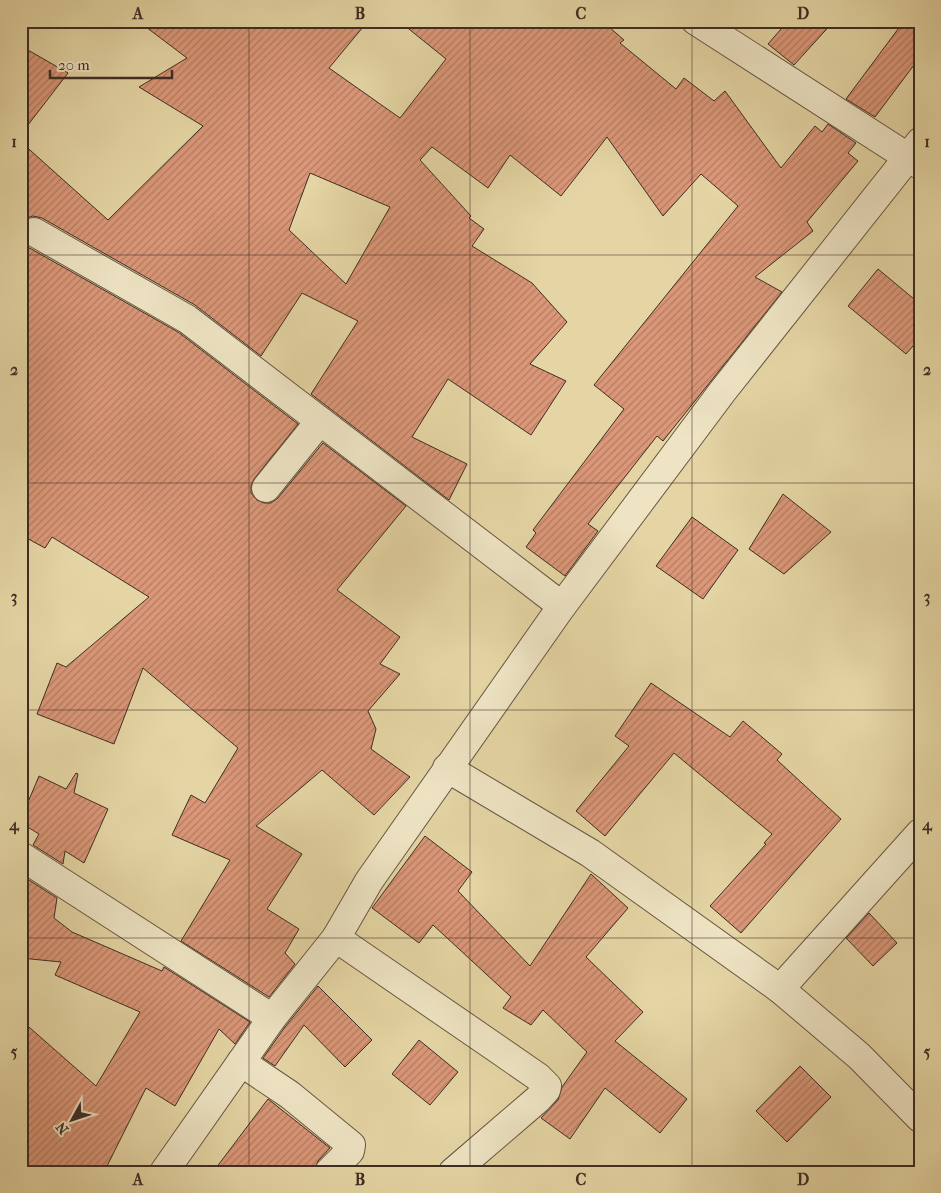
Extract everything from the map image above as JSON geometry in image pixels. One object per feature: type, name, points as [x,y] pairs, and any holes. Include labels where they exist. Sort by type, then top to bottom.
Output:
[{"type":"street","points":[[164,1172],[272,1018],[336,938],[369,881],[562,606],[722,392],[916,154],[696,21]]},
{"type":"street","points":[[34,232],[187,319],[562,606]]},
{"type":"street","points":[[266,488],[320,421]]},
{"type":"street","points":[[447,768],[590,853],[780,988],[859,1056],[920,1118]]},
{"type":"street","points":[[780,988],[920,833]]},
{"type":"street","points":[[21,856],[272,1018]]},
{"type":"street","points":[[336,938],[499,1050],[547,1086],[538,1099],[453,1172]]},
{"type":"street","points":[[241,1062],[290,1095],[351,1145],[350,1151],[329,1172]]},
{"type":"building","points":[[138,21],[368,21],[329,68],[400,118],[446,59],[399,21],[602,21],[624,40],[620,43],[676,89],[684,78],[714,101],[725,91],[781,168],[815,126],[822,132],[828,124],[856,143],[848,153],[858,161],[807,222],[813,231],[755,277],[782,292],[663,441],[657,436],[588,524],[598,531],[565,576],[526,547],[536,533],[533,530],[624,409],[594,385],[738,206],[701,174],[663,216],[607,137],[561,196],[510,155],[488,188],[432,147],[420,160],[471,216],[469,218],[484,229],[472,246],[532,283],[567,322],[530,364],[566,381],[531,435],[448,379],[412,437],[467,464],[449,500],[311,394],[358,321],[302,293],[261,356],[195,305],[42,218],[33,216],[21,223],[21,142],[108,220],[203,126],[139,87],[187,58]],"holes":[[[310,173],[390,207],[346,284],[289,230]]]},
{"type":"building","points":[[788,21],[834,21],[794,65],[768,44]]},
{"type":"building","points":[[904,21],[920,21],[920,57],[875,117],[846,99]]},
{"type":"building","points":[[21,46],[68,73],[21,134]]},
{"type":"building","points":[[21,241],[26,246],[178,332],[298,424],[254,479],[251,493],[257,500],[271,503],[278,498],[323,443],[406,506],[337,590],[400,637],[380,664],[400,674],[368,711],[376,729],[371,749],[410,777],[374,815],[322,770],[256,826],[302,854],[267,909],[299,929],[285,953],[295,964],[269,997],[181,941],[230,860],[172,835],[191,795],[205,803],[238,748],[143,668],[114,744],[37,714],[57,663],[66,667],[149,597],[52,537],[45,548],[21,535]]},
{"type":"building","points":[[878,269],[920,304],[920,338],[906,354],[848,306]]},
{"type":"building","points":[[783,494],[831,532],[784,574],[749,549]]},
{"type":"building","points":[[692,517],[738,550],[703,599],[656,566]]},
{"type":"building","points":[[651,683],[730,737],[743,721],[782,754],[777,760],[841,819],[741,933],[710,906],[766,844],[764,843],[772,834],[674,753],[605,836],[576,811],[629,746],[615,736]]},
{"type":"building","points":[[76,773],[78,774],[74,793],[108,809],[84,863],[65,851],[63,864],[33,845],[39,834],[21,823],[21,814],[23,814],[39,776],[66,789]]},
{"type":"building","points":[[425,836],[472,872],[458,891],[530,966],[591,874],[628,908],[586,957],[643,1012],[615,1041],[687,1099],[660,1133],[605,1088],[570,1139],[541,1118],[558,1100],[562,1087],[587,1052],[543,1010],[531,1025],[503,1008],[511,997],[433,925],[419,943],[372,908]]},
{"type":"building","points":[[21,875],[57,898],[54,918],[72,932],[162,971],[164,967],[250,1022],[235,1044],[219,1029],[175,1106],[146,1088],[104,1172],[21,1172],[21,1020],[96,1086],[140,1012],[55,975],[61,962],[21,958]]},
{"type":"building","points":[[869,913],[897,943],[873,966],[846,938]]},
{"type":"building","points":[[318,986],[372,1040],[345,1067],[304,1025],[275,1066],[263,1058]]},
{"type":"building","points":[[419,1040],[458,1072],[430,1105],[392,1074]]},
{"type":"building","points":[[800,1066],[831,1097],[787,1142],[756,1111]]},
{"type":"building","points":[[268,1099],[330,1148],[318,1161],[314,1172],[213,1172]]}]
